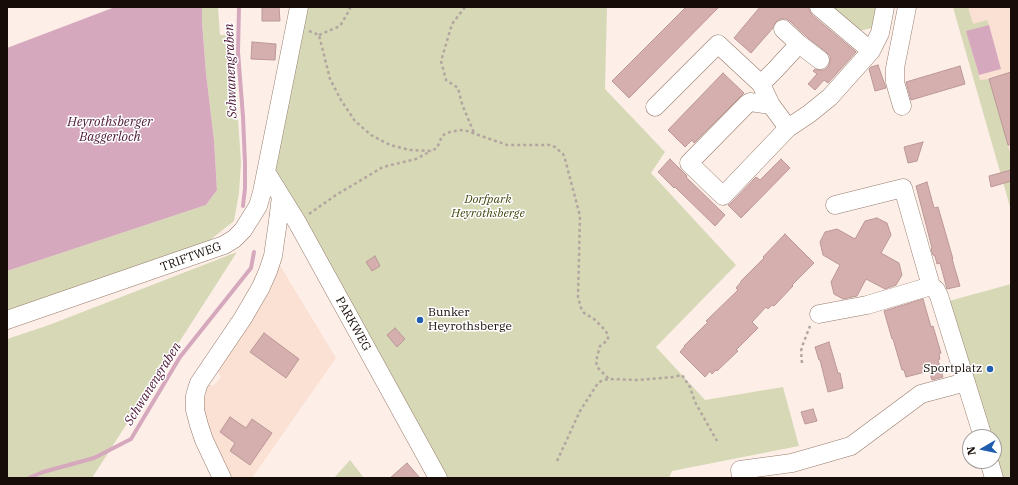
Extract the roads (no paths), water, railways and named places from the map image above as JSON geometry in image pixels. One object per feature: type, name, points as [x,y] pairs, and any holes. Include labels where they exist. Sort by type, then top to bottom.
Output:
[{"type":"street","points":[[819,7],[871,51]]},
{"type":"street","points":[[771,105],[750,102],[747,104],[689,163],[723,196],[788,128],[809,114],[830,97],[871,51],[880,33],[885,7]]},
{"type":"street","points":[[902,106],[895,82],[894,68],[907,7]]},
{"type":"street","name":"TRIFTWEG","points":[[7,320],[224,245],[243,230],[258,206],[298,16]]},
{"type":"street","points":[[783,29],[799,44],[820,60]]},
{"type":"street","points":[[656,108],[718,44],[761,84],[771,105],[788,128]]},
{"type":"street","points":[[761,84],[799,44]]},
{"type":"street","name":"PARKWEG","points":[[266,172],[297,222],[438,478]]},
{"type":"street","points":[[835,205],[903,188],[931,286],[936,290],[939,296],[980,429]]},
{"type":"street","points":[[222,478],[204,440],[199,425],[195,410],[195,396],[199,383],[243,318],[266,277],[273,256],[281,196]]},
{"type":"street","points":[[819,314],[867,305],[931,286]]},
{"type":"street","points":[[741,478],[740,470],[792,463],[851,446],[921,394],[966,382]]},
{"type":"water","name":"Heyrothsberger Baggerloch","points":[[115,7],[202,7],[206,73],[214,140],[217,190],[206,205],[7,271],[7,48]]},
{"type":"water","points":[[989,25],[1001,69],[979,75],[966,31]]},
{"type":"waterway","name":"Schwanengraben","points":[[239,7],[238,52],[245,163],[243,206]]},
{"type":"waterway","name":"Schwanengraben","points":[[29,478],[43,472],[94,458],[131,439],[180,357],[251,268],[254,252]]},
{"type":"place","name":"Bunker Heyrothsberge","points":[[420,320]]},
{"type":"place","name":"Sportplatz","points":[[990,369]]},
{"type":"park label","name":"Dorfpark Heyrothsberge","points":[[488,207]]}]
